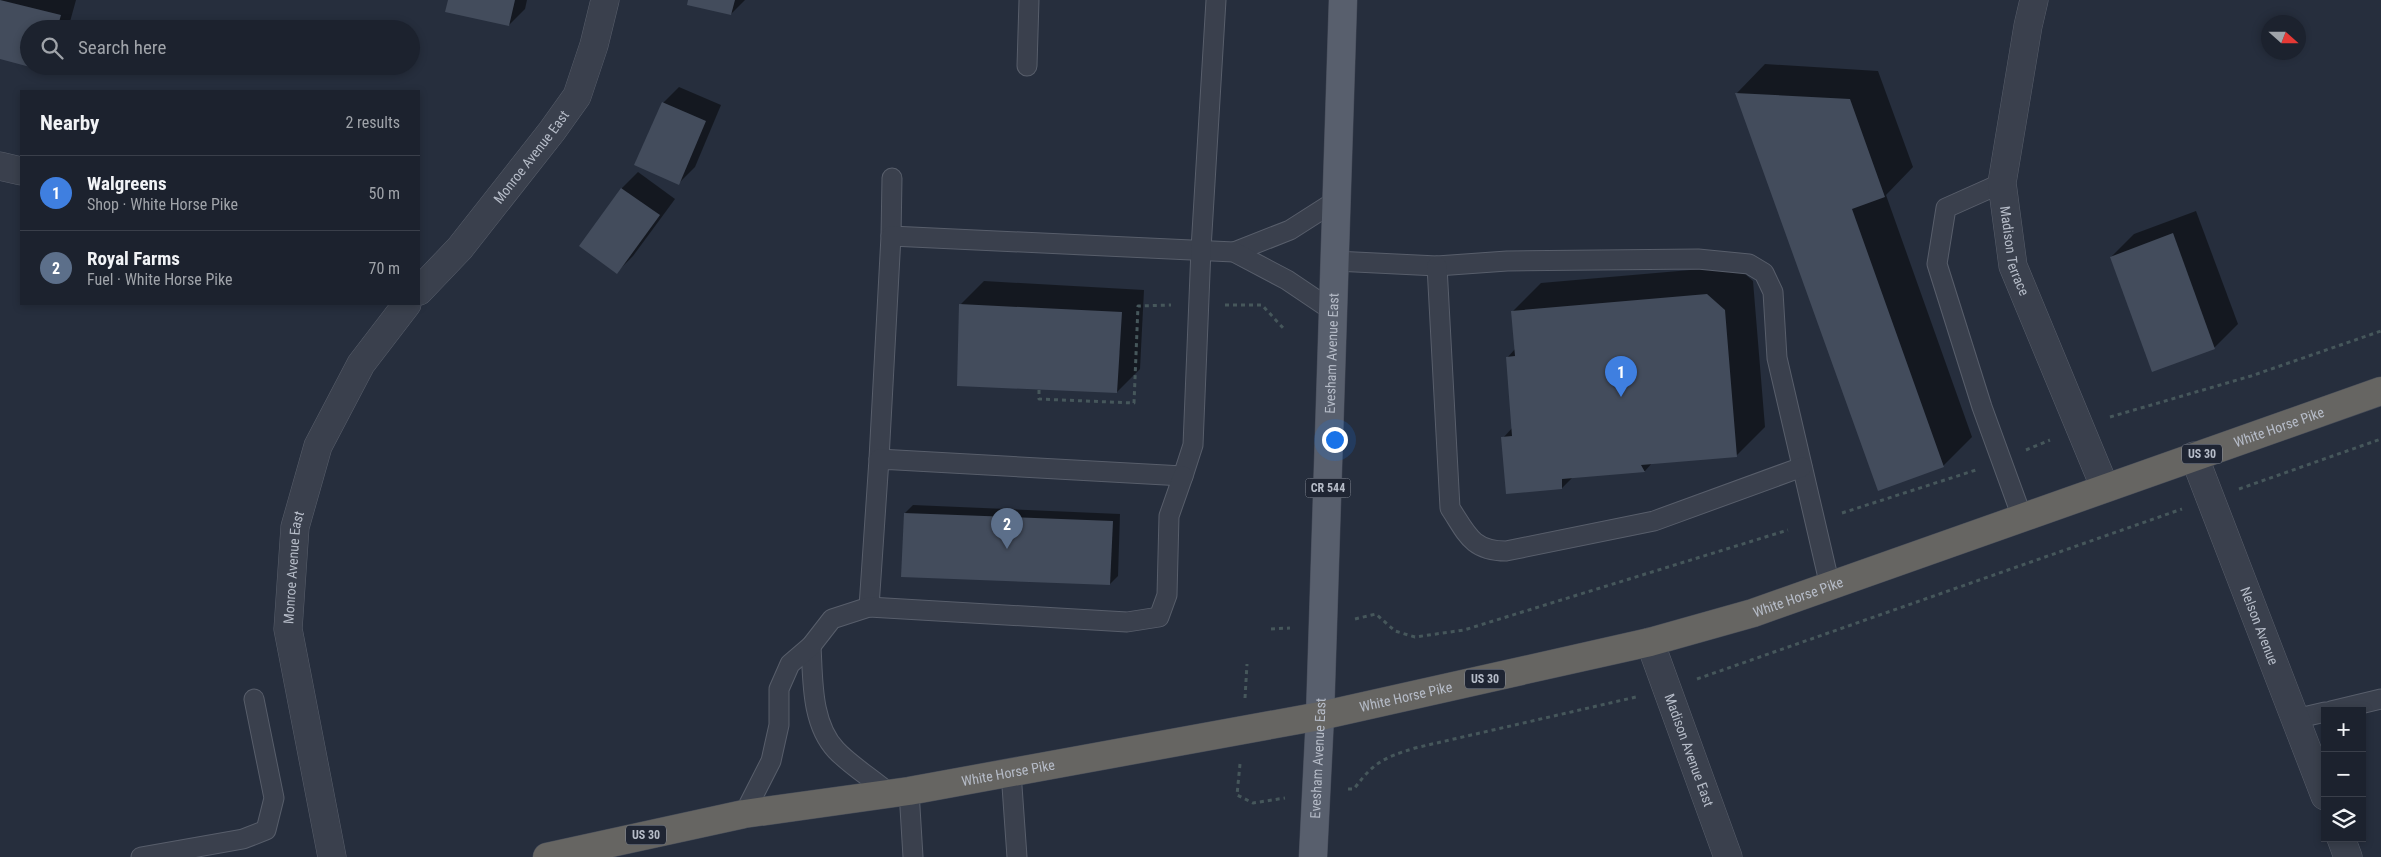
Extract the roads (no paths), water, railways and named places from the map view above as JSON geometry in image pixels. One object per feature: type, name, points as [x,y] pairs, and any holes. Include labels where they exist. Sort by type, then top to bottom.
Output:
[{"type":"highway","name":"White Horse Pike","points":[[548,857],[744,814],[900,792],[1320,716],[1650,642],[1753,613],[2381,391]]},
{"type":"main road","name":"Evesham Avenue East","points":[[1313,857],[1320,716],[1343,0]]},
{"type":"street","name":"Monroe Avenue East","points":[[420,288],[460,248],[552,131],[577,96],[594,44],[605,0]]},
{"type":"street","name":"Madison Terrace","points":[[2034,0],[2002,183],[2014,266],[2105,488]]},
{"type":"street","points":[[0,166],[20,171]]},
{"type":"street","name":"Monroe Avenue East","points":[[332,857],[288,629],[295,527],[318,446],[361,364],[404,305]]},
{"type":"street","name":"Nelson Avenue","points":[[2194,456],[2321,786]]},
{"type":"street","name":"Madison Avenue East","points":[[1650,642],[1728,857]]},
{"type":"street","points":[[2342,842],[2348,857]]},
{"type":"lane","points":[[1027,66],[1029,0]]},
{"type":"lane","points":[[744,814],[771,761],[779,725],[779,690],[790,664],[811,646],[832,619],[869,607],[1127,622],[1159,617],[1167,595],[1169,516],[1193,446],[1201,249],[1216,0]]},
{"type":"lane","points":[[869,607],[891,236],[892,178]]},
{"type":"lane","points":[[2002,183],[1946,208],[1937,264],[1982,407],[2022,517]]},
{"type":"lane","points":[[1234,252],[1290,230],[1337,200]]},
{"type":"lane","points":[[891,236],[1234,252],[1287,280],[1333,311]]},
{"type":"lane","points":[[1335,261],[1437,266],[1507,261],[1698,259],[1749,264],[1764,273],[1773,292],[1777,358],[1830,586]]},
{"type":"lane","points":[[1437,266],[1450,508],[1472,540],[1489,550],[1506,550],[1654,521],[1802,467]]},
{"type":"lane","points":[[879,458],[1183,476]]},
{"type":"lane","points":[[811,646],[818,720],[835,749],[900,792],[913,857]]},
{"type":"lane","points":[[141,857],[243,839],[266,830],[274,798],[254,699]]},
{"type":"lane","points":[[2347,707],[2381,699]]},
{"type":"lane","points":[[2295,719],[2321,713]]},
{"type":"lane","points":[[1011,772],[1017,857]]},
{"type":"place","name":"Walgreens","points":[[1621,397]]},
{"type":"place","name":"Royal Farms","points":[[1007,549]]}]
